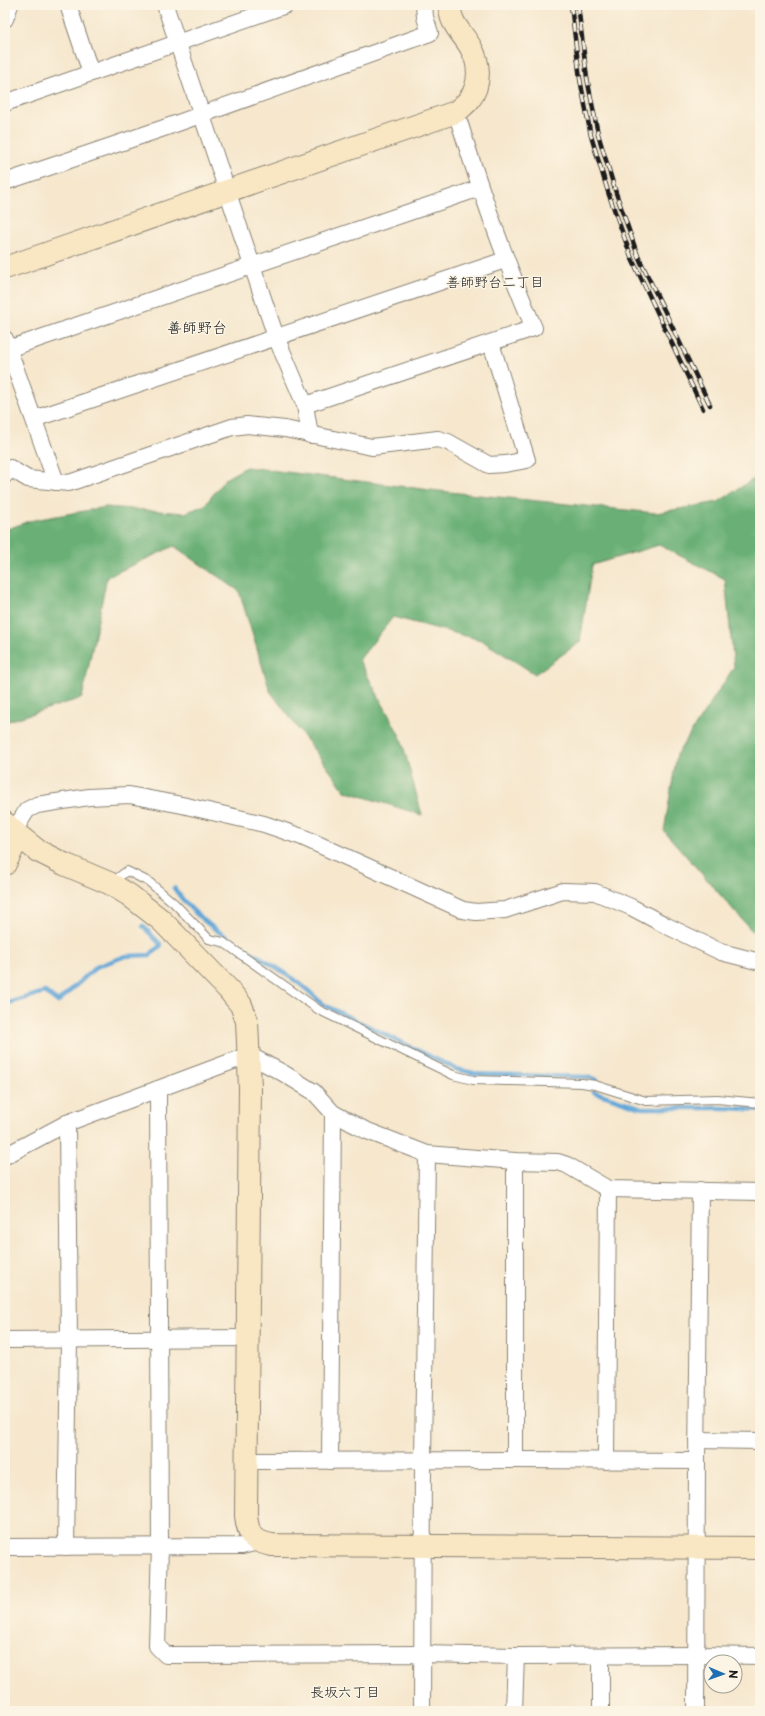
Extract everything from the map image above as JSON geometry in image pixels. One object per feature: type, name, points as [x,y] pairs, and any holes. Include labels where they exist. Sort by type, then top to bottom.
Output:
[{"type":"street","points":[[5,19],[10,5]]},
{"type":"street","points":[[68,5],[91,73]]},
{"type":"street","points":[[165,5],[276,337],[305,405],[310,435]]},
{"type":"street","points":[[5,103],[286,5]]},
{"type":"street","points":[[5,182],[430,33],[425,17],[424,5]]},
{"type":"street","points":[[5,268],[456,112],[470,99],[478,84],[478,64],[472,48],[455,27],[450,13],[450,5]]},
{"type":"street","points":[[305,405],[534,328],[505,260],[456,112]]},
{"type":"street","points":[[56,482],[6,346],[253,265],[480,188]]},
{"type":"street","points":[[34,419],[505,260]]},
{"type":"street","points":[[5,475],[10,468],[28,479],[69,483],[232,427],[247,425],[285,429],[372,447],[425,440],[438,440],[448,442],[489,465],[527,460],[491,343]]},
{"type":"street","points":[[5,864],[13,830],[27,810],[37,806],[89,797],[129,795],[257,822],[302,837],[463,910],[476,912],[505,910],[564,892],[595,892],[631,907],[665,926],[721,952],[760,962]]},
{"type":"street","points":[[13,830],[38,850],[64,864],[110,883],[146,907],[228,989],[241,1005],[247,1021],[250,1088],[247,1461],[248,1531],[258,1542]]},
{"type":"street","points":[[5,1156],[67,1123],[249,1055],[284,1073],[314,1092],[333,1113],[365,1130],[427,1154],[515,1161],[558,1162],[567,1165],[608,1189],[700,1190],[759,1192],[760,1194]]},
{"type":"street","points":[[158,1089],[160,1546],[157,1646],[166,1655],[423,1654],[516,1656],[760,1656]]},
{"type":"street","points":[[330,1461],[333,1113]]},
{"type":"street","points":[[66,1547],[69,1339],[67,1123]]},
{"type":"street","points":[[422,1711],[424,1546],[423,1462],[427,1154]]},
{"type":"street","points":[[515,1161],[515,1460]]},
{"type":"street","points":[[606,1461],[608,1189]]},
{"type":"street","points":[[696,1711],[696,1461],[700,1190]]},
{"type":"street","points":[[5,1340],[248,1338]]},
{"type":"street","points":[[697,1440],[760,1441]]},
{"type":"street","points":[[247,1461],[696,1461]]},
{"type":"street","points":[[5,1547],[242,1546],[258,1542],[272,1545],[760,1548]]},
{"type":"street","points":[[514,1711],[516,1656]]},
{"type":"street","points":[[601,1656],[601,1711]]},
{"type":"lane","points":[[110,883],[127,871],[149,882],[174,903],[209,939],[223,942],[319,1010],[454,1075],[473,1080],[582,1083],[595,1085],[646,1101],[717,1099],[760,1103]]},
{"type":"green space","points":[[246,467],[439,491],[656,513],[718,502],[760,475],[760,940],[664,831],[677,754],[734,667],[725,579],[659,545],[592,565],[580,642],[535,674],[481,640],[393,617],[359,660],[401,738],[422,815],[345,791],[270,691],[239,591],[174,546],[107,577],[82,698],[5,722],[5,530],[29,521],[106,507],[185,513],[205,505],[225,479]]},
{"type":"waterway","points":[[174,888],[189,907],[207,923],[226,937],[286,974],[305,988],[322,1004],[456,1069],[478,1074],[589,1077],[597,1080]]},
{"type":"waterway","points":[[5,1004],[45,992],[58,1002],[96,967],[126,956],[150,955],[161,945],[143,926]]},
{"type":"waterway","points":[[594,1092],[642,1108],[729,1108],[760,1110]]},
{"type":"railway","points":[[571,5],[580,79],[591,136],[609,195],[632,259],[703,409]]},
{"type":"railway","points":[[578,5],[587,78],[598,134],[616,193],[638,256],[710,405]]},
{"type":"district","name":"善師野台二丁目","points":[[495,282]]},
{"type":"district","name":"善師野台","points":[[197,328]]},
{"type":"district","name":"長坂六丁目","points":[[345,1692]]}]
